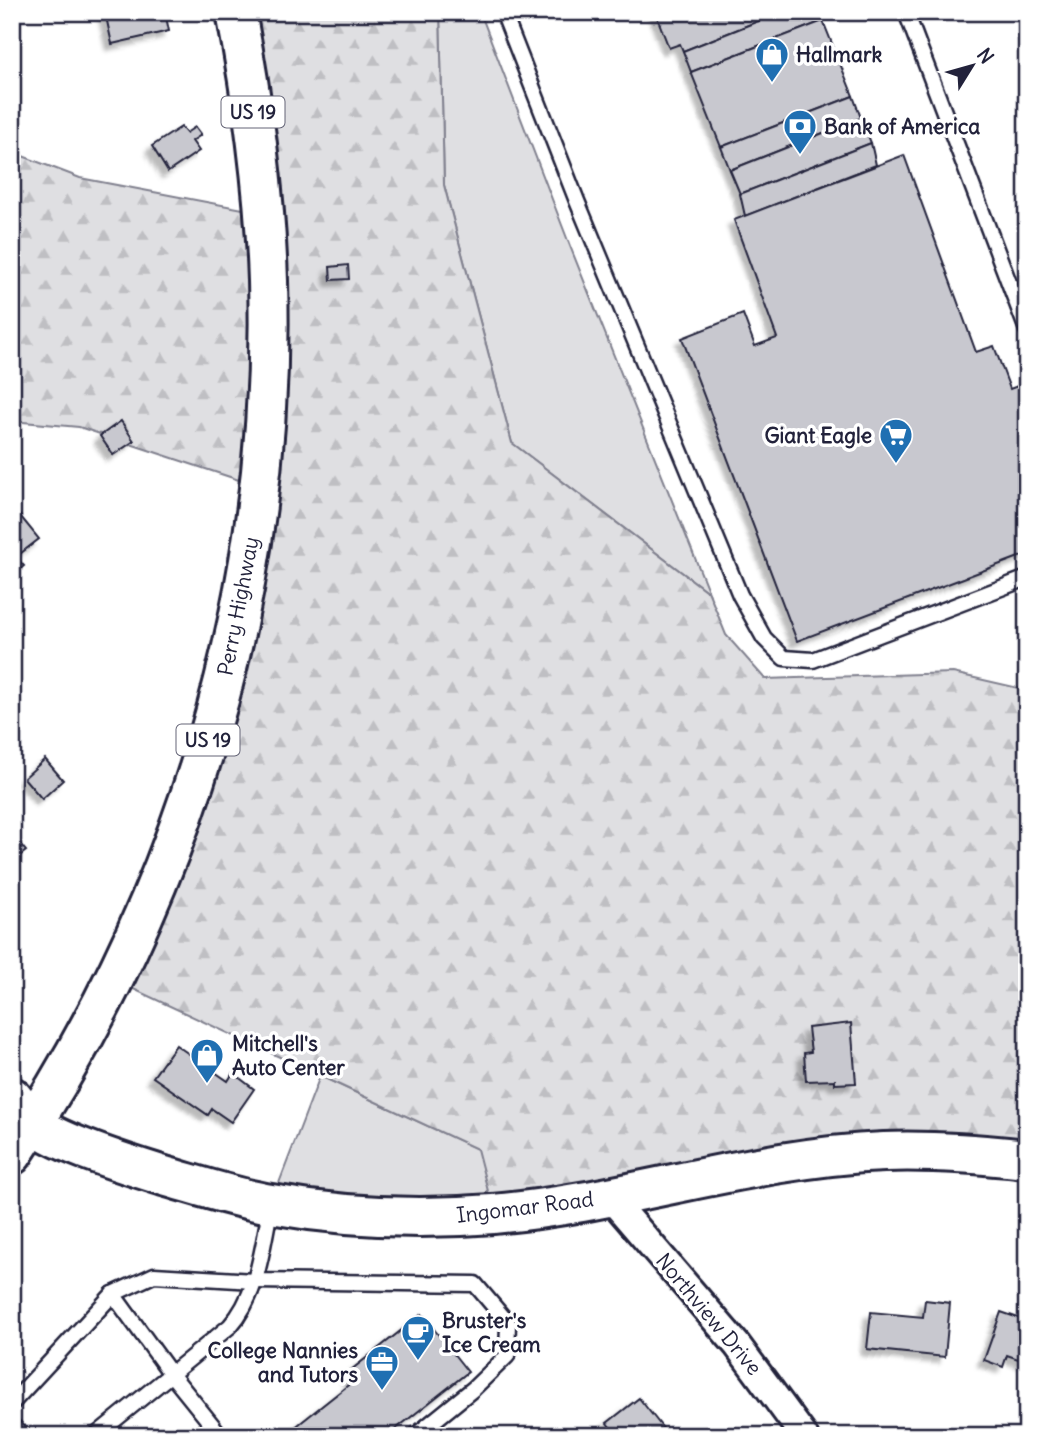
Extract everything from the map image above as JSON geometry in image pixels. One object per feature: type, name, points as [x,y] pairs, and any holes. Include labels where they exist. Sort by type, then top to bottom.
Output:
[{"type":"main road","name":"Perry Highway","points":[[12,1155],[23,1110],[64,1076],[140,926],[198,773],[242,604],[260,487],[267,363],[268,281],[260,157],[236,12]]},
{"type":"main road","name":"Ingomar Road","points":[[23,1110],[85,1149],[145,1170],[271,1204],[373,1216],[435,1217],[527,1210],[774,1165],[884,1152],[937,1152],[1027,1159]]},
{"type":"street","name":"Northview Drive","points":[[609,1196],[737,1345],[804,1436]]},
{"type":"lane","points":[[503,12],[577,201],[740,595],[764,638],[784,658],[813,660],[1027,578]]},
{"type":"lane","points":[[906,12],[1027,330]]},
{"type":"lane","points":[[95,1436],[230,1326],[242,1313],[254,1281],[271,1204]]},
{"type":"lane","points":[[12,1404],[113,1294],[154,1275],[254,1281],[475,1284],[508,1323],[507,1356],[473,1389],[415,1436]]},
{"type":"lane","points":[[113,1294],[221,1436]]},
{"type":"lane","points":[[12,1425],[22,1436]]},
{"type":"green space","points":[[236,12],[440,12],[444,185],[512,443],[709,593],[726,635],[765,679],[953,673],[1027,690],[1027,1159],[990,1155],[494,1214],[477,1149],[114,980],[140,926],[260,487],[79,427],[12,421],[12,152],[80,178],[264,213]]},
{"type":"green space","points":[[440,12],[480,12],[709,593],[512,443],[444,185]]},
{"type":"green space","points":[[320,1076],[478,1149],[494,1214],[271,1204]]},
{"type":"building","points":[[105,12],[165,12],[169,31],[112,44]]},
{"type":"building","points":[[655,12],[781,12],[683,51],[680,44],[669,48]]},
{"type":"building","points":[[781,12],[820,12],[823,21],[691,72],[683,51]]},
{"type":"building","name":"Hallmark","points":[[823,21],[853,96],[721,147],[691,72]]},
{"type":"building","points":[[853,96],[861,118],[730,170],[721,147]]},
{"type":"building","name":"Bank of America","points":[[861,118],[871,143],[740,194],[730,170]]},
{"type":"building","points":[[181,127],[186,133],[195,127],[201,135],[192,141],[199,151],[168,172],[152,146]]},
{"type":"building","points":[[871,143],[876,165],[745,216],[740,194]]},
{"type":"building","points":[[904,155],[976,352],[994,346],[1010,389],[1020,385],[1027,403],[1027,554],[797,641],[682,338],[743,314],[755,346],[777,338],[734,220]]},
{"type":"building","points":[[348,265],[349,279],[331,280],[330,267]]},
{"type":"building","points":[[121,421],[134,441],[113,455],[100,436]]},
{"type":"building","points":[[12,506],[39,539],[16,557],[24,566],[12,576]]},
{"type":"building","points":[[45,759],[63,780],[42,799],[24,778]]},
{"type":"building","points":[[12,834],[26,851],[12,862]]},
{"type":"building","points":[[851,1023],[856,1083],[835,1084],[835,1080],[806,1081],[804,1053],[811,1052],[808,1028]]},
{"type":"building","name":"Mitchell's Auto Center","points":[[176,1045],[228,1081],[233,1073],[254,1089],[231,1122],[212,1109],[208,1115],[153,1077]]},
{"type":"building","points":[[925,1300],[950,1303],[945,1357],[867,1349],[871,1312],[923,1317]]},
{"type":"building","points":[[1001,1312],[1027,1321],[1027,1362],[1007,1355],[1003,1367],[984,1360]]},
{"type":"building","points":[[422,1314],[468,1372],[387,1436],[284,1436],[352,1382],[346,1374]]},
{"type":"building","points":[[639,1398],[669,1436],[617,1436],[607,1423]]},
{"type":"place","name":"Hallmark","points":[[772,84]]},
{"type":"place","name":"Bank of America","points":[[800,156]]},
{"type":"place","name":"Giant Eagle","points":[[896,465]]},
{"type":"place","name":"Mitchell's Auto Center","points":[[207,1085]]},
{"type":"place","name":"Bruster's Ice Cream","points":[[418,1362]]},
{"type":"place","name":"College Nannies and Tutors","points":[[382,1392]]}]
